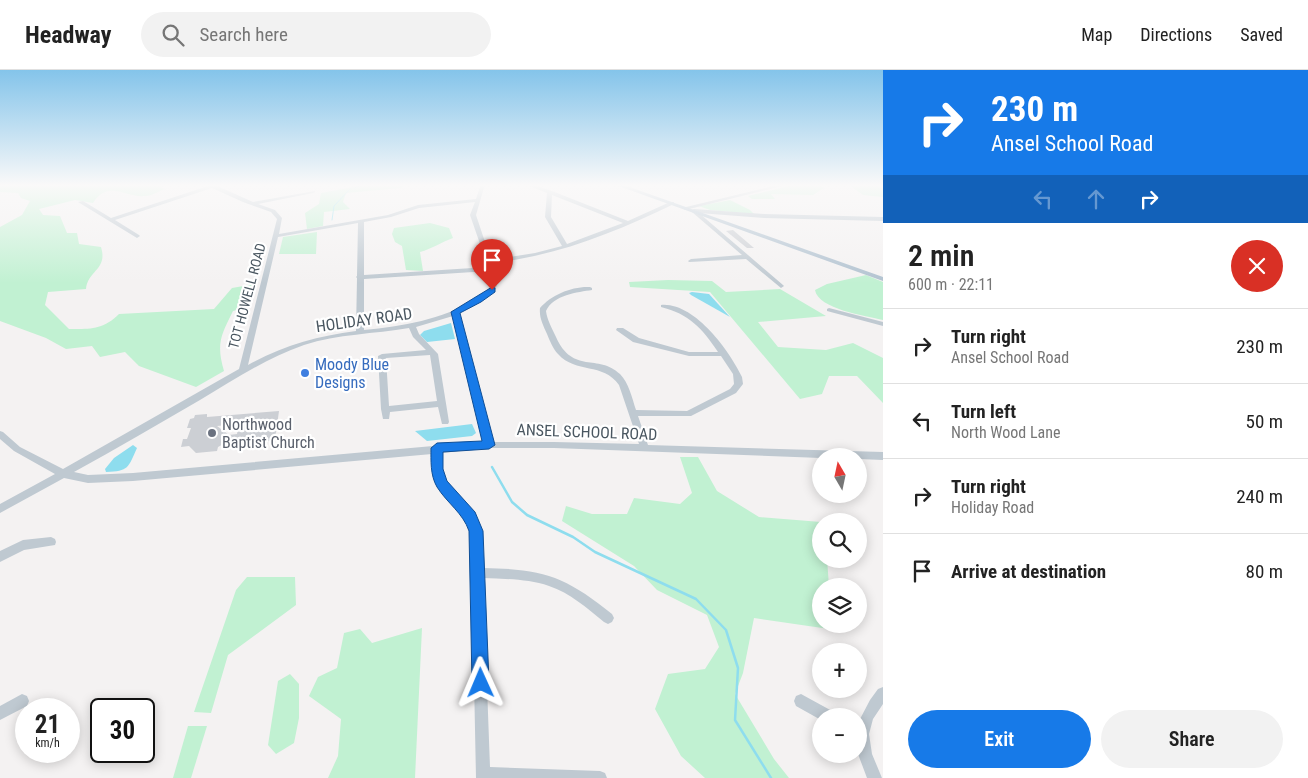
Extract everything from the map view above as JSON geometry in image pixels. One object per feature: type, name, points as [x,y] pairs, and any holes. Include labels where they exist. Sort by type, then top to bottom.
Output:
[{"type":"main road","points":[[711,217],[883,279]]},
{"type":"street","points":[[105,217],[137,236]]},
{"type":"street","points":[[110,220],[119,217]]},
{"type":"street","name":"TOT HOWELL ROAD","points":[[242,372],[281,220],[280,217]]},
{"type":"street","points":[[276,236],[384,217]]},
{"type":"street","name":"HOLIDAY ROAD","points":[[63,474],[242,372],[302,344],[327,337],[412,327],[436,321],[478,300],[492,290],[494,282],[474,217]]},
{"type":"street","points":[[548,217],[565,246]]},
{"type":"street","points":[[612,217],[627,223]]},
{"type":"street","points":[[359,277],[490,266],[527,258],[565,246],[641,217]]},
{"type":"street","points":[[701,217],[781,286]]},
{"type":"street","points":[[805,217],[883,219]]},
{"type":"street","points":[[360,333],[359,277],[361,222]]},
{"type":"street","points":[[691,261],[746,257]]},
{"type":"street","points":[[590,289],[580,289],[550,302],[543,308],[543,316],[558,348],[565,357],[575,363],[602,367],[618,376],[645,449]]},
{"type":"street","points":[[632,413],[688,414],[733,391],[738,385],[738,377],[699,322],[678,310],[663,306]]},
{"type":"street","points":[[828,310],[883,324]]},
{"type":"street","points":[[455,312],[489,445]]},
{"type":"street","points":[[412,327],[416,335],[433,352],[445,422]]},
{"type":"street","points":[[620,330],[636,340],[688,354],[723,354]]},
{"type":"street","points":[[433,352],[382,356],[385,413],[442,404]]},
{"type":"street","name":"ANSEL SCHOOL ROAD","points":[[0,434],[17,449],[63,474],[88,479],[132,477],[437,448],[489,445],[554,445],[883,456]]},
{"type":"street","points":[[437,448],[437,469],[442,483],[474,523],[478,573],[483,776],[600,778]]},
{"type":"street","points":[[0,509],[63,474]]},
{"type":"street","points":[[0,557],[24,546],[51,542]]},
{"type":"street","points":[[478,573],[518,574],[547,579],[574,592],[608,618]]},
{"type":"street","points":[[867,715],[883,694]]},
{"type":"street","points":[[801,702],[812,708]]},
{"type":"street","points":[[0,713],[15,704]]},
{"type":"street","points":[[867,759],[875,778]]},
{"type":"green space","points":[[18,217],[60,217],[67,233],[77,233],[79,244],[101,247],[102,261],[90,278],[86,289],[48,292],[45,305],[69,329],[96,328],[119,314],[214,309],[232,288],[255,284],[247,307],[233,311],[225,327],[220,346],[224,371],[196,387],[139,366],[125,352],[100,357],[92,346],[66,349],[46,338],[0,321],[0,227]]},
{"type":"green space","points":[[306,217],[324,217],[323,226],[307,229]]},
{"type":"green space","points":[[430,223],[449,228],[453,238],[420,252],[423,271],[406,270],[402,246],[395,242],[392,234],[394,228]]},
{"type":"green space","points":[[317,232],[316,254],[279,254],[283,237]]},
{"type":"green space","points":[[866,275],[883,282],[883,320],[833,307],[818,297],[815,290],[827,284]]},
{"type":"green space","points":[[668,280],[712,281],[726,292],[780,289],[826,316],[758,322],[778,347],[826,350],[853,343],[883,358],[883,403],[857,376],[829,376],[822,394],[800,399],[710,292],[630,287],[629,282]]},
{"type":"green space","points":[[680,457],[698,457],[717,491],[759,517],[812,521],[812,568],[828,568],[828,578],[812,578],[812,626],[754,618],[743,673],[735,694],[774,759],[789,778],[705,778],[681,756],[655,709],[668,674],[705,669],[719,647],[707,615],[657,590],[634,566],[562,521],[566,506],[592,514],[627,514],[634,498],[680,504],[692,493]]},
{"type":"green space","points":[[247,577],[295,577],[296,605],[228,655],[211,713],[194,712],[236,590]]},
{"type":"green space","points":[[422,628],[415,778],[328,778],[338,756],[341,719],[309,696],[318,677],[337,668],[344,633],[360,629],[372,643]]},
{"type":"green space","points":[[290,674],[299,684],[299,718],[294,743],[276,754],[268,745],[278,681]]},
{"type":"green space","points":[[188,726],[207,726],[191,778],[173,778]]},
{"type":"water","points":[[689,293],[709,294],[730,317]]},
{"type":"water","points":[[451,323],[455,339],[427,342],[420,335],[424,331]]},
{"type":"water","points":[[472,424],[476,433],[472,436],[427,441],[415,431]]},
{"type":"water","points":[[133,445],[137,448],[127,467],[119,471],[106,472],[105,469],[114,458]]},
{"type":"building","points":[[733,230],[754,248],[747,248],[726,231]]},
{"type":"building","name":"Northwood Baptist Church","points":[[279,411],[275,440],[240,445],[239,441],[227,442],[218,447],[217,451],[196,453],[189,446],[181,447],[183,439],[187,439],[191,428],[187,428],[190,419],[194,418],[195,415],[207,414],[207,417]],"holes":[[[239,424],[237,434],[229,435],[217,426]]]},
{"type":"waterway","points":[[492,467],[512,502],[527,515],[573,537],[595,552],[696,599],[726,630],[738,668],[735,720],[771,778]]},
{"type":"place","name":"Moody Blue Designs","points":[[305,373]]},
{"type":"place","name":"Northwood Baptist Church","points":[[212,433]]},
{"type":"route","points":[[481,683],[476,531],[470,516],[442,483],[437,469],[437,448],[489,445],[455,312],[467,307],[492,290]]}]
